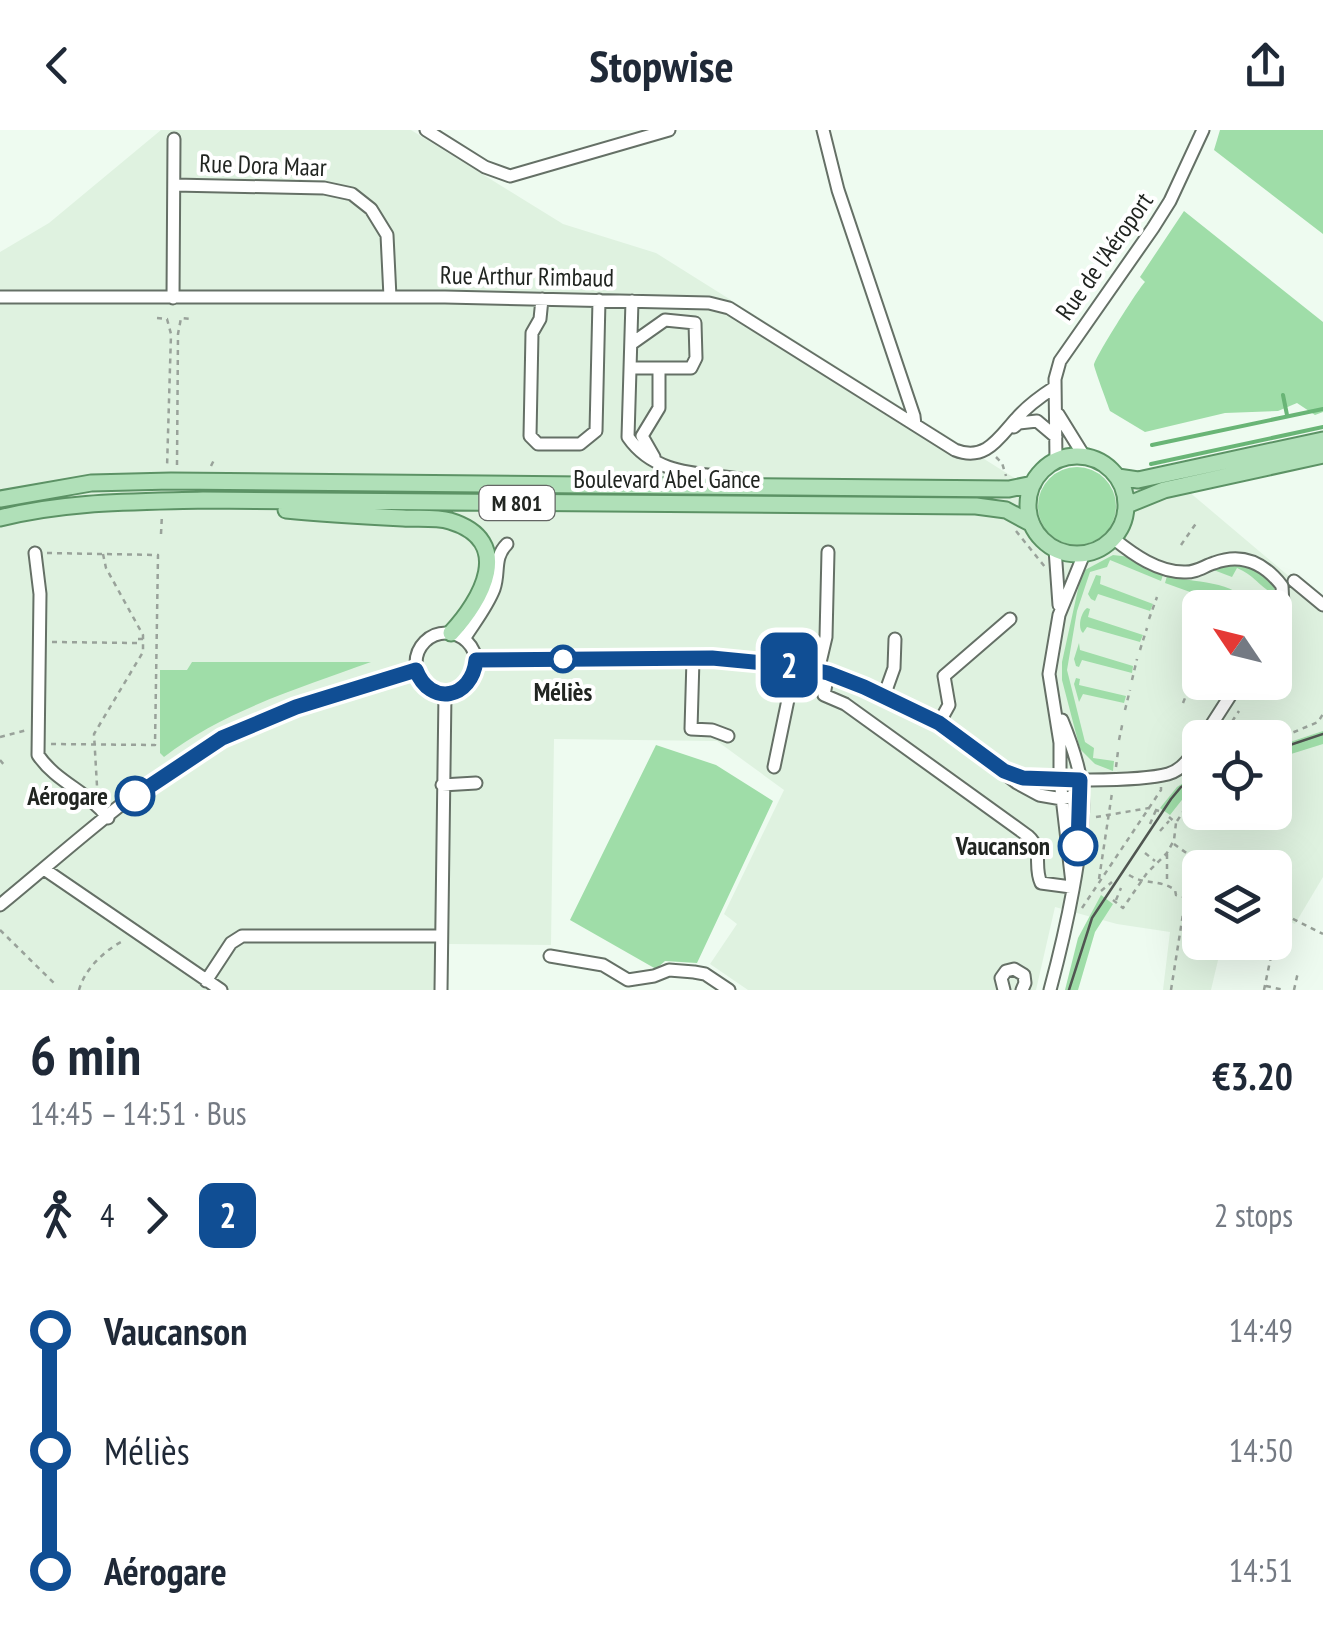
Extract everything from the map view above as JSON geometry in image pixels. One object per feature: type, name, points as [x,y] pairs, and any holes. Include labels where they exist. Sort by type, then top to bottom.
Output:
[{"type":"main road","points":[[1118,477],[1148,478],[1323,440]]},
{"type":"main road","points":[[1127,505],[1164,490],[1323,455]]},
{"type":"main road","points":[[1032,524],[1028,504],[1033,484],[1042,470],[1056,460],[1084,456],[1103,463],[1118,477],[1127,505],[1124,523],[1114,539],[1084,554],[1054,549]]},
{"type":"main road","name":"Boulevard Abel Gance","points":[[0,499],[91,483],[171,481],[1008,489],[1033,484]]},
{"type":"main road","points":[[203,500],[450,522],[480,543],[488,567],[483,590],[458,636]]},
{"type":"main road","name":"Boulevard Abel Gance","points":[[0,518],[99,504],[203,500],[976,506],[1006,510],[1032,524]]},
{"type":"main road","name":"M 801","points":[[1032,524],[1054,549]]},
{"type":"street","points":[[426,130],[485,167],[510,176],[669,130]]},
{"type":"street","points":[[823,130],[838,190],[914,425]]},
{"type":"street","name":"Rue de l'Aéroport","points":[[1056,460],[1055,387],[1063,354],[1162,215],[1203,130]]},
{"type":"street","points":[[173,298],[174,139]]},
{"type":"street","name":"Rue Dora Maar","points":[[174,185],[324,188],[352,194],[371,208],[387,235],[390,297]]},
{"type":"street","name":"Rue Arthur Rimbaud","points":[[0,297],[390,297],[599,300],[632,305],[709,303],[729,308],[914,425],[968,454],[993,446],[1030,406],[1055,387]]},
{"type":"street","points":[[542,299],[540,319],[532,333],[530,436],[538,444],[580,444],[596,431],[599,300]]},
{"type":"street","points":[[632,305],[628,437],[636,448],[669,469],[775,486]]},
{"type":"street","points":[[631,368],[691,368],[696,358],[697,327],[694,323],[665,320],[632,344]]},
{"type":"street","points":[[656,461],[642,436],[660,408],[659,368]]},
{"type":"street","name":"Rue Arthur Rimbaud","points":[[1004,435],[1019,423],[1056,406]]},
{"type":"street","name":"Rue de l'Aéroport","points":[[1056,406],[1084,456]]},
{"type":"street","points":[[1019,423],[1037,420],[1056,438]]},
{"type":"street","points":[[1114,539],[1167,570],[1187,573],[1236,558],[1258,562],[1272,572],[1282,590]]},
{"type":"street","points":[[458,636],[492,594],[498,577],[497,558],[512,544],[480,543]]},
{"type":"street","points":[[1054,549],[1059,573],[1059,615],[1049,674],[1060,743],[1060,780],[1072,885]]},
{"type":"street","points":[[828,552],[824,695],[845,704],[1028,836],[1038,849],[1041,883],[1072,885]]},
{"type":"street","points":[[35,553],[40,581],[38,755],[46,766],[95,801],[108,818]]},
{"type":"street","points":[[1059,615],[1084,554]]},
{"type":"street","points":[[1294,581],[1323,605]]},
{"type":"street","points":[[939,723],[949,705],[944,676],[1010,619]]},
{"type":"street","points":[[431,636],[458,636],[476,660],[475,673],[458,692],[445,694],[426,687],[416,670],[421,645],[431,636]]},
{"type":"street","points":[[884,696],[894,668],[896,639]]},
{"type":"street","points":[[692,659],[691,729],[728,736]]},
{"type":"street","points":[[476,660],[743,659],[823,672],[939,723],[1039,795],[1062,799],[1082,794]]},
{"type":"street","points":[[774,767],[795,666]]},
{"type":"street","points":[[0,905],[180,763],[222,738],[296,707],[416,670]]},
{"type":"street","points":[[441,990],[445,694]]},
{"type":"street","points":[[1050,990],[1077,858],[1082,794],[1075,753],[1055,702]]},
{"type":"street","points":[[1004,771],[1023,778],[1080,780],[1170,774],[1182,765]]},
{"type":"street","points":[[442,785],[476,783]]},
{"type":"street","points":[[44,870],[221,990]]},
{"type":"street","points":[[206,981],[231,943],[242,936],[441,936]]},
{"type":"street","points":[[550,956],[603,965],[628,980],[669,970],[705,974],[729,990]]},
{"type":"street","points":[[1004,990],[1001,978],[1014,969],[1024,975],[1022,990]]},
{"type":"path","points":[[157,318],[166,320],[170,334],[167,472]]},
{"type":"path","points":[[177,472],[178,334],[180,318],[193,320]]},
{"type":"path","points":[[996,457],[1002,462],[1008,481]]},
{"type":"path","points":[[211,466],[216,458]]},
{"type":"path","points":[[161,534],[162,507]]},
{"type":"path","points":[[1181,545],[1197,522]]},
{"type":"path","points":[[1016,530],[1049,570]]},
{"type":"path","points":[[35,553],[158,555],[155,745],[37,744]]},
{"type":"path","points":[[103,554],[106,568],[143,640],[143,648],[94,734],[97,786],[111,800]]},
{"type":"path","points":[[1150,619],[1157,597]]},
{"type":"path","points":[[1140,650],[1147,628]]},
{"type":"path","points":[[143,648],[136,648],[137,639],[157,641]]},
{"type":"path","points":[[40,642],[136,644]]},
{"type":"path","points":[[1132,680],[1138,659]]},
{"type":"path","points":[[1125,710],[1130,690]]},
{"type":"path","points":[[1233,720],[1239,710]]},
{"type":"path","points":[[1292,733],[1318,722],[1323,714]]},
{"type":"path","points":[[1119,740],[1123,721]]},
{"type":"path","points":[[0,737],[38,726]]},
{"type":"path","points":[[1115,773],[1118,751]]},
{"type":"path","points":[[0,760],[5,766]]},
{"type":"path","points":[[1078,914],[1161,790],[1160,778]]},
{"type":"path","points":[[1099,881],[1114,784]]},
{"type":"path","points":[[1089,818],[1149,808],[1158,810],[1150,824]]},
{"type":"path","points":[[1160,831],[1182,811]]},
{"type":"path","points":[[1121,888],[1114,901],[1124,908],[1147,873],[1167,853],[1172,843],[1172,820]]},
{"type":"path","points":[[1172,843],[1182,850]]},
{"type":"path","points":[[1144,853],[1157,862]]},
{"type":"path","points":[[1167,853],[1167,885]]},
{"type":"path","points":[[1130,875],[1140,883],[1167,885],[1182,896]]},
{"type":"path","points":[[1094,887],[1102,892],[1112,882]]},
{"type":"path","points":[[1171,990],[1182,916]]},
{"type":"path","points":[[1292,919],[1323,934]]},
{"type":"path","points":[[0,930],[54,984],[51,986]]},
{"type":"path","points":[[78,990],[108,947],[116,943]]},
{"type":"path","points":[[1270,960],[1264,988],[1284,990]]},
{"type":"path","points":[[1294,990],[1298,972]]},
{"type":"shaded area","points":[[161,130],[411,130],[563,224],[656,253],[1059,506],[1175,480],[1323,605],[1323,877],[1295,924],[1292,850],[1182,850],[1182,960],[1218,960],[1211,990],[1163,990],[1170,932],[1117,924],[1055,907],[1036,990],[748,990],[710,964],[737,924],[724,914],[784,790],[717,741],[554,739],[551,945],[449,944],[441,990],[0,990],[0,252],[49,223]]},
{"type":"green space","points":[[1220,130],[1323,130],[1323,234],[1214,150]]},
{"type":"green space","points":[[1184,211],[1323,322],[1323,412],[1315,415],[1297,403],[1278,411],[1225,413],[1145,432],[1110,411],[1094,365],[1145,282],[1140,277]]},
{"type":"green space","points":[[1069,467],[1085,467],[1110,484],[1116,506],[1110,528],[1099,539],[1085,545],[1069,545],[1044,528],[1038,514],[1038,498],[1055,473]]},
{"type":"green space","points":[[1113,555],[1130,557],[1163,575],[1161,581],[1110,560],[1107,567],[1090,572],[1077,611],[1067,670],[1085,742],[1094,748],[1093,758],[1114,761],[1113,771],[1095,764],[1080,749],[1062,680],[1062,662],[1080,580],[1085,570]]},
{"type":"green space","points":[[1251,563],[1273,583],[1275,590],[1268,590],[1237,568],[1232,577],[1211,569],[1219,564]]},
{"type":"green space","points":[[1096,575],[1101,576],[1100,584],[1153,604],[1150,611],[1098,594],[1095,601],[1091,599],[1088,594]]},
{"type":"green space","points":[[1167,576],[1232,590],[1185,590],[1165,583]]},
{"type":"green space","points":[[1087,608],[1088,617],[1143,635],[1140,642],[1087,627],[1083,633],[1080,620]]},
{"type":"green space","points":[[1079,643],[1080,650],[1133,666],[1132,673],[1082,660],[1076,666]]},
{"type":"green space","points":[[192,662],[371,662],[237,713],[164,757],[160,753],[160,670],[187,670]]},
{"type":"green space","points":[[1076,678],[1080,679],[1079,685],[1126,696],[1124,703],[1083,694],[1079,702]]},
{"type":"green space","points":[[1323,731],[1323,744],[1292,754],[1292,741]]},
{"type":"green space","points":[[656,745],[716,765],[773,801],[697,963],[665,961],[656,969],[570,920]]},
{"type":"green space","points":[[1182,784],[1182,800],[1170,815],[1160,808]]},
{"type":"green space","points":[[1101,895],[1113,904],[1095,932],[1078,990],[1065,990],[1078,938]]},
{"type":"waterway","points":[[1283,395],[1287,415]]},
{"type":"waterway","points":[[1152,445],[1323,409]]},
{"type":"waterway","points":[[1151,464],[1323,427]]},
{"type":"tram line","points":[[1292,744],[1323,734]]},
{"type":"tram line","points":[[1069,990],[1092,918],[1182,786]]},
{"type":"bus line","name":"2","points":[[135,796],[222,738],[296,707],[416,670],[426,687],[445,694],[458,692],[468,684],[475,673],[476,660],[743,659],[828,673],[864,687],[939,723],[1004,771],[1023,778],[1080,780],[1078,846]]},
{"type":"place","name":"Méliès","points":[[563,659]]},
{"type":"place","name":"Aérogare","points":[[135,796]]},
{"type":"place","name":"Vaucanson","points":[[1078,846]]}]
